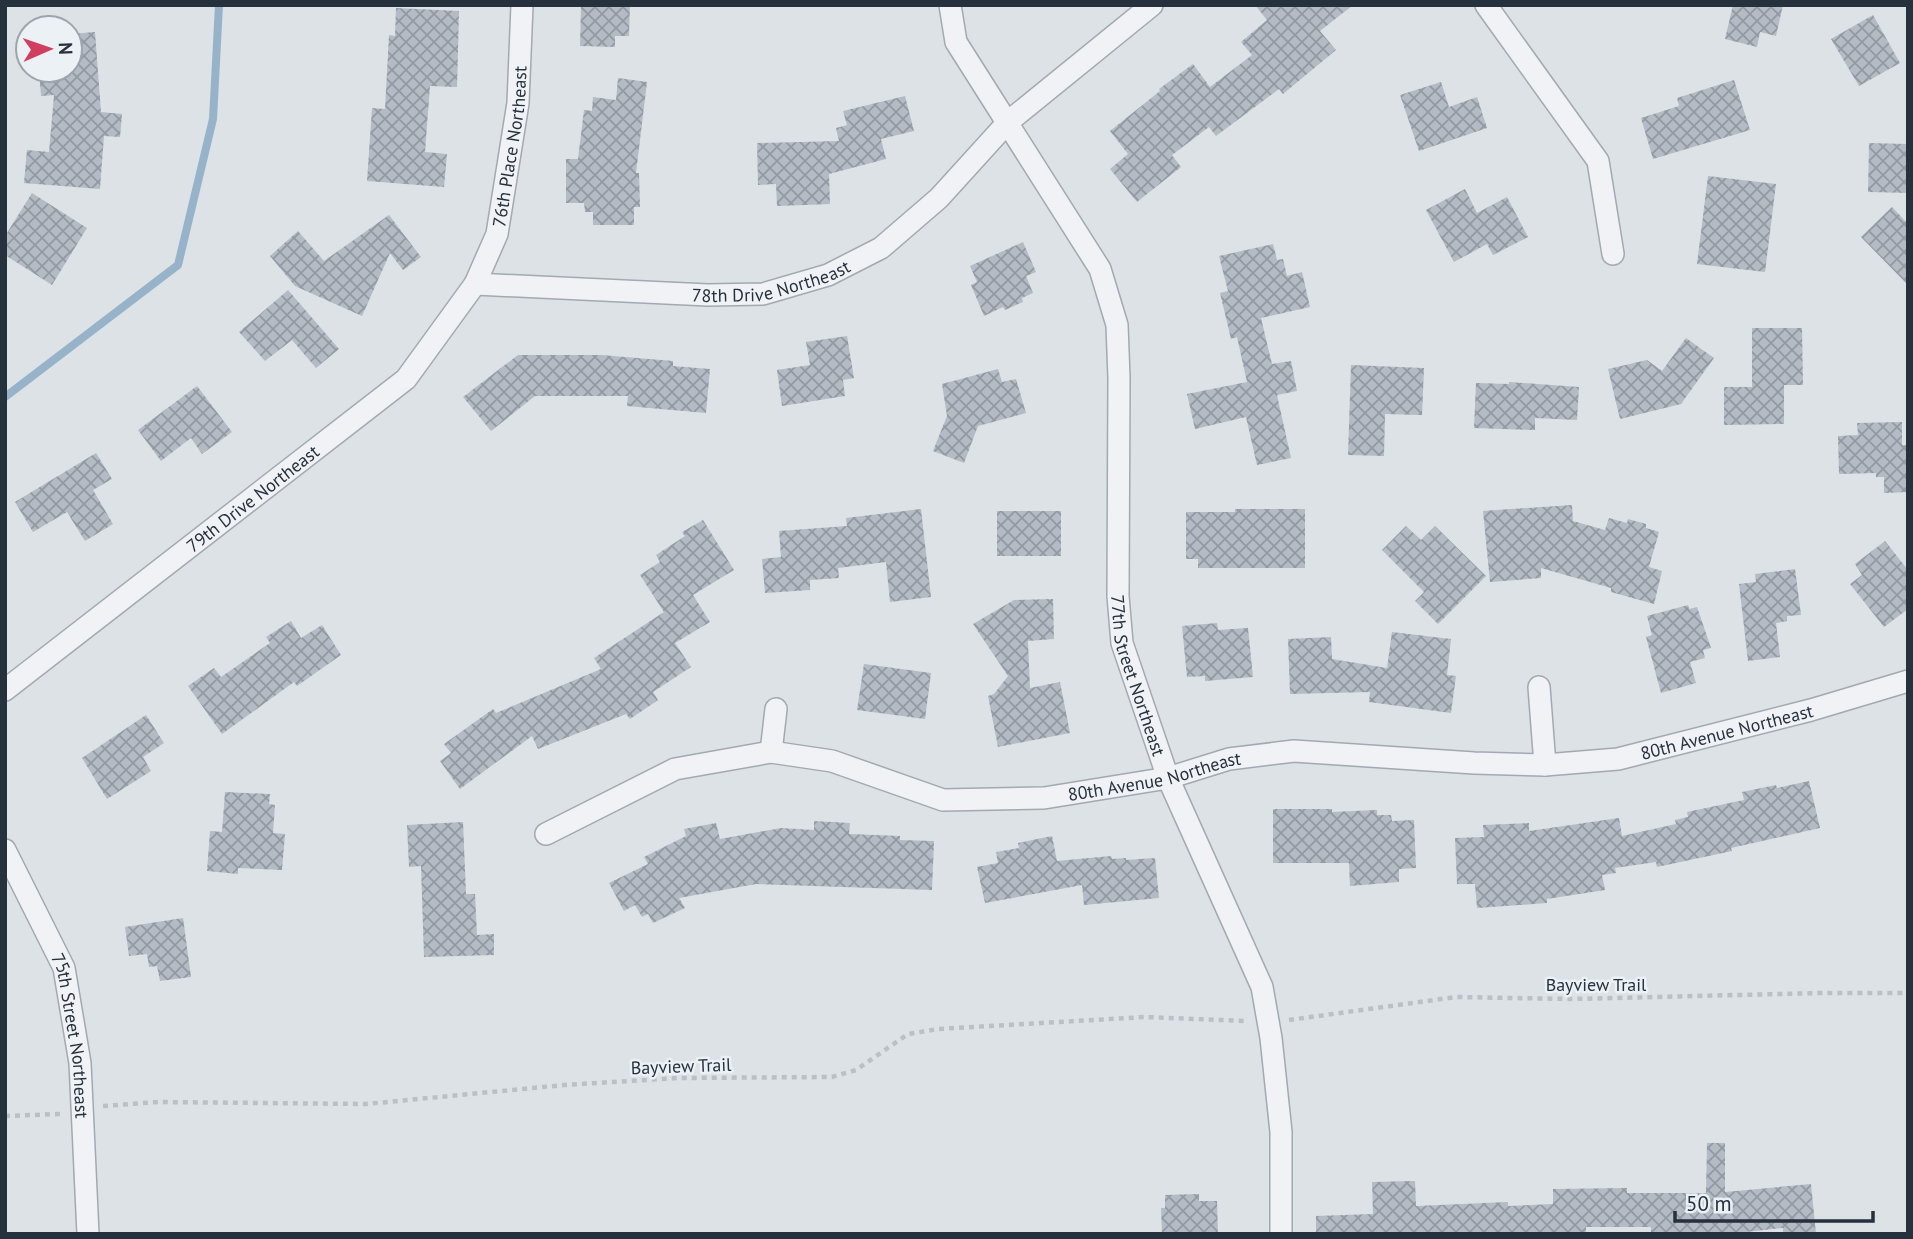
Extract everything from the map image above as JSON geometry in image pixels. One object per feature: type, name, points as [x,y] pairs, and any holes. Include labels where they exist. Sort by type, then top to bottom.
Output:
[{"type":"street","name":"76th Place Northeast","points":[[475,284],[497,234],[518,103],[522,5]]},
{"type":"street","name":"77th Street Northeast","points":[[950,5],[956,42],[1100,269],[1117,325],[1118,596],[1122,643],[1168,778],[1262,987],[1271,1038],[1281,1132],[1281,1234]]},
{"type":"street","name":"78th Drive Northeast","points":[[475,284],[708,295],[763,294],[828,275],[881,248],[939,198],[1008,122],[1152,5]]},
{"type":"street","points":[[1486,5],[1598,161],[1613,254]]},
{"type":"street","name":"79th Drive Northeast","points":[[5,690],[406,379],[475,284]]},
{"type":"street","name":"80th Avenue Northeast","points":[[546,834],[676,769],[771,752],[832,761],[943,800],[1044,797],[1168,778],[1230,759],[1294,751],[1474,764],[1545,765],[1618,759],[1811,710],[1908,681]]},
{"type":"street","points":[[1539,687],[1545,765]]},
{"type":"street","points":[[771,752],[776,709]]},
{"type":"street","name":"75th Street Northeast","points":[[5,850],[64,968],[80,1063],[88,1234]]},
{"type":"path","name":"Bayview Trail","points":[[1286,1020],[1456,997],[1572,999],[1908,993]]},
{"type":"path","name":"Bayview Trail","points":[[110,1105],[158,1102],[366,1104],[678,1078],[832,1077],[856,1070],[908,1034],[938,1029],[1145,1017],[1240,1021]]},
{"type":"path","points":[[5,1116],[54,1115]]},
{"type":"building","points":[[581,5],[630,5],[629,36],[615,36],[615,47],[580,46]]},
{"type":"building","points":[[1255,5],[1353,5],[1320,31],[1336,50],[1283,94],[1279,89],[1216,136],[1209,127],[1172,155],[1181,167],[1137,202],[1110,169],[1128,154],[1110,131],[1193,64],[1210,87],[1252,55],[1241,42],[1267,20]]},
{"type":"building","points":[[1733,5],[1783,5],[1776,36],[1760,32],[1757,47],[1725,39]]},
{"type":"building","points":[[396,8],[459,11],[457,87],[430,86],[425,152],[447,154],[444,187],[367,181],[372,108],[385,109],[389,35],[395,36]]},
{"type":"building","points":[[1873,15],[1900,63],[1859,86],[1831,39]]},
{"type":"building","points":[[95,32],[101,112],[122,114],[120,137],[104,136],[100,189],[24,183],[27,150],[49,152],[54,95],[41,96],[40,84],[84,84],[84,33]]},
{"type":"building","points":[[618,78],[647,82],[636,173],[639,173],[640,207],[634,207],[634,225],[593,225],[593,212],[585,212],[584,203],[566,203],[566,159],[578,159],[584,110],[592,111],[593,97],[616,100]]},
{"type":"building","points":[[1734,80],[1750,130],[1653,159],[1641,118],[1679,106],[1677,98]]},
{"type":"building","points":[[1441,82],[1449,107],[1477,97],[1487,128],[1419,151],[1400,95]]},
{"type":"building","points":[[905,96],[914,131],[881,139],[886,159],[829,174],[830,204],[777,206],[776,184],[758,185],[757,143],[839,141],[836,128],[847,125],[843,111]]},
{"type":"building","points":[[1869,143],[1908,144],[1908,193],[1868,192]]},
{"type":"building","points":[[1708,176],[1776,184],[1765,272],[1697,264]]},
{"type":"building","points":[[1465,189],[1477,213],[1507,197],[1528,237],[1493,255],[1487,244],[1454,262],[1426,210]]},
{"type":"building","points":[[32,193],[87,228],[52,285],[5,255],[5,236]]},
{"type":"building","points":[[1892,207],[1908,224],[1908,285],[1861,237]]},
{"type":"building","points":[[389,215],[421,257],[403,270],[390,253],[362,316],[295,286],[270,256],[298,231],[324,261]]},
{"type":"building","points":[[1023,242],[1036,272],[1026,276],[1033,293],[1022,298],[1023,302],[984,316],[971,285],[977,282],[970,266]]},
{"type":"building","points":[[1273,244],[1277,260],[1283,259],[1287,276],[1302,272],[1310,307],[1261,318],[1272,364],[1291,361],[1297,391],[1277,395],[1291,458],[1257,465],[1246,417],[1195,429],[1187,394],[1247,382],[1237,337],[1231,339],[1220,293],[1228,291],[1219,256]]},
{"type":"building","points":[[288,290],[339,349],[316,368],[292,340],[265,361],[239,332]]},
{"type":"building","points":[[1752,328],[1802,328],[1803,385],[1784,385],[1784,424],[1724,425],[1724,387],[1752,387]]},
{"type":"building","points":[[847,336],[854,378],[843,380],[845,396],[782,406],[777,370],[810,365],[806,342]]},
{"type":"building","points":[[1686,338],[1714,358],[1681,404],[1620,419],[1608,369],[1647,360],[1662,371]]},
{"type":"building","points":[[518,355],[601,355],[673,361],[673,366],[710,369],[706,413],[627,406],[628,396],[535,396],[491,431],[463,397]]},
{"type":"building","points":[[1351,365],[1424,368],[1422,415],[1385,414],[1384,456],[1348,455]]},
{"type":"building","points":[[998,369],[1002,382],[1016,379],[1026,413],[978,426],[964,463],[933,451],[947,416],[942,384]]},
{"type":"building","points":[[1509,382],[1579,387],[1577,420],[1535,418],[1535,430],[1474,428],[1476,383]]},
{"type":"building","points":[[197,386],[232,432],[202,454],[191,438],[161,461],[138,430]]},
{"type":"building","points":[[1902,422],[1902,445],[1908,445],[1908,492],[1884,493],[1884,477],[1876,477],[1876,473],[1839,474],[1838,436],[1858,435],[1857,423]]},
{"type":"building","points":[[96,453],[112,479],[93,490],[113,524],[85,541],[67,512],[33,532],[15,502]]},
{"type":"building","points":[[1572,505],[1573,521],[1605,530],[1609,518],[1627,523],[1628,519],[1646,524],[1646,528],[1659,532],[1649,567],[1662,571],[1654,604],[1611,592],[1611,588],[1541,568],[1541,578],[1490,582],[1483,511]]},
{"type":"building","points":[[921,509],[931,597],[890,602],[886,562],[838,568],[839,578],[810,580],[810,590],[765,593],[762,559],[781,557],[779,531],[847,526],[846,518]]},
{"type":"building","points":[[1235,509],[1305,509],[1305,568],[1198,568],[1198,559],[1186,559],[1186,512],[1235,512]]},
{"type":"building","points":[[997,511],[1061,511],[1061,556],[997,556]]},
{"type":"building","points":[[703,520],[734,570],[693,595],[710,622],[675,643],[691,667],[653,692],[658,700],[630,719],[626,714],[538,749],[532,736],[460,789],[440,761],[451,753],[444,744],[493,709],[496,713],[601,669],[594,658],[664,612],[640,575],[660,562],[656,555],[685,536],[682,532]]},
{"type":"building","points":[[1406,526],[1421,540],[1435,526],[1486,576],[1438,624],[1415,601],[1424,592],[1382,550]]},
{"type":"building","points":[[1885,541],[1908,570],[1908,609],[1884,627],[1850,584],[1862,575],[1855,564]]},
{"type":"building","points":[[1795,569],[1801,615],[1787,616],[1787,621],[1776,623],[1780,657],[1748,661],[1739,584],[1756,582],[1755,574]]},
{"type":"building","points":[[1053,599],[1054,639],[1028,641],[1030,688],[1060,682],[1070,733],[998,747],[988,696],[994,694],[1008,676],[973,624],[1014,600]]},
{"type":"building","points":[[1688,605],[1689,609],[1697,607],[1711,648],[1703,650],[1705,658],[1690,662],[1696,683],[1661,693],[1646,637],[1652,635],[1647,616]]},
{"type":"building","points":[[291,621],[301,638],[322,625],[341,655],[297,686],[294,682],[222,734],[188,686],[214,668],[221,677],[270,643],[266,637]]},
{"type":"building","points":[[1217,623],[1218,630],[1248,628],[1253,677],[1205,681],[1205,676],[1187,677],[1182,626]]},
{"type":"building","points":[[1392,632],[1451,639],[1447,675],[1456,676],[1451,713],[1369,702],[1370,692],[1290,694],[1288,639],[1331,637],[1332,659],[1387,668]]},
{"type":"building","points":[[864,664],[931,673],[925,719],[857,710]]},
{"type":"building","points":[[146,715],[164,743],[143,757],[151,771],[107,799],[82,758]]},
{"type":"building","points":[[1809,781],[1820,828],[1657,867],[1656,862],[1615,868],[1616,873],[1602,875],[1605,890],[1547,899],[1547,903],[1477,908],[1475,884],[1457,884],[1455,838],[1484,837],[1483,825],[1529,823],[1529,831],[1619,818],[1622,836],[1676,824],[1675,820],[1688,817],[1687,812],[1744,800],[1742,792]]},
{"type":"building","points":[[225,792],[270,794],[269,804],[275,805],[273,833],[285,834],[282,870],[238,868],[238,874],[207,871],[210,831],[222,832]]},
{"type":"building","points":[[1273,809],[1332,809],[1332,812],[1377,810],[1377,815],[1391,815],[1392,821],[1414,820],[1416,868],[1399,869],[1399,882],[1350,886],[1349,863],[1273,863]]},
{"type":"building","points":[[814,821],[850,823],[849,834],[900,836],[900,840],[934,841],[932,890],[756,884],[679,898],[685,908],[653,923],[648,914],[642,917],[635,905],[624,911],[609,883],[648,864],[644,857],[686,836],[684,829],[716,823],[720,839],[781,828],[814,830]]},
{"type":"building","points":[[463,822],[466,894],[475,894],[477,935],[494,934],[494,955],[424,957],[421,866],[409,867],[407,825]]},
{"type":"building","points":[[1052,836],[1057,861],[1111,856],[1112,859],[1126,860],[1155,858],[1159,898],[1084,905],[1082,885],[985,903],[977,867],[998,863],[996,852],[1019,848],[1018,843]]},
{"type":"building","points":[[183,918],[191,977],[160,981],[157,966],[149,967],[147,954],[129,956],[125,927]]},
{"type":"building","points":[[1707,1143],[1725,1143],[1725,1192],[1811,1184],[1816,1234],[1783,1234],[1783,1228],[1728,1234],[1651,1234],[1651,1227],[1586,1227],[1586,1234],[1316,1234],[1316,1216],[1373,1214],[1372,1182],[1415,1181],[1416,1206],[1508,1202],[1508,1206],[1553,1204],[1553,1189],[1627,1188],[1627,1193],[1706,1193]]},
{"type":"building","points":[[1199,1194],[1199,1201],[1217,1201],[1218,1234],[1162,1234],[1161,1208],[1165,1208],[1165,1195]]},
{"type":"waterway","points":[[5,397],[178,265],[213,119],[219,5]]}]
